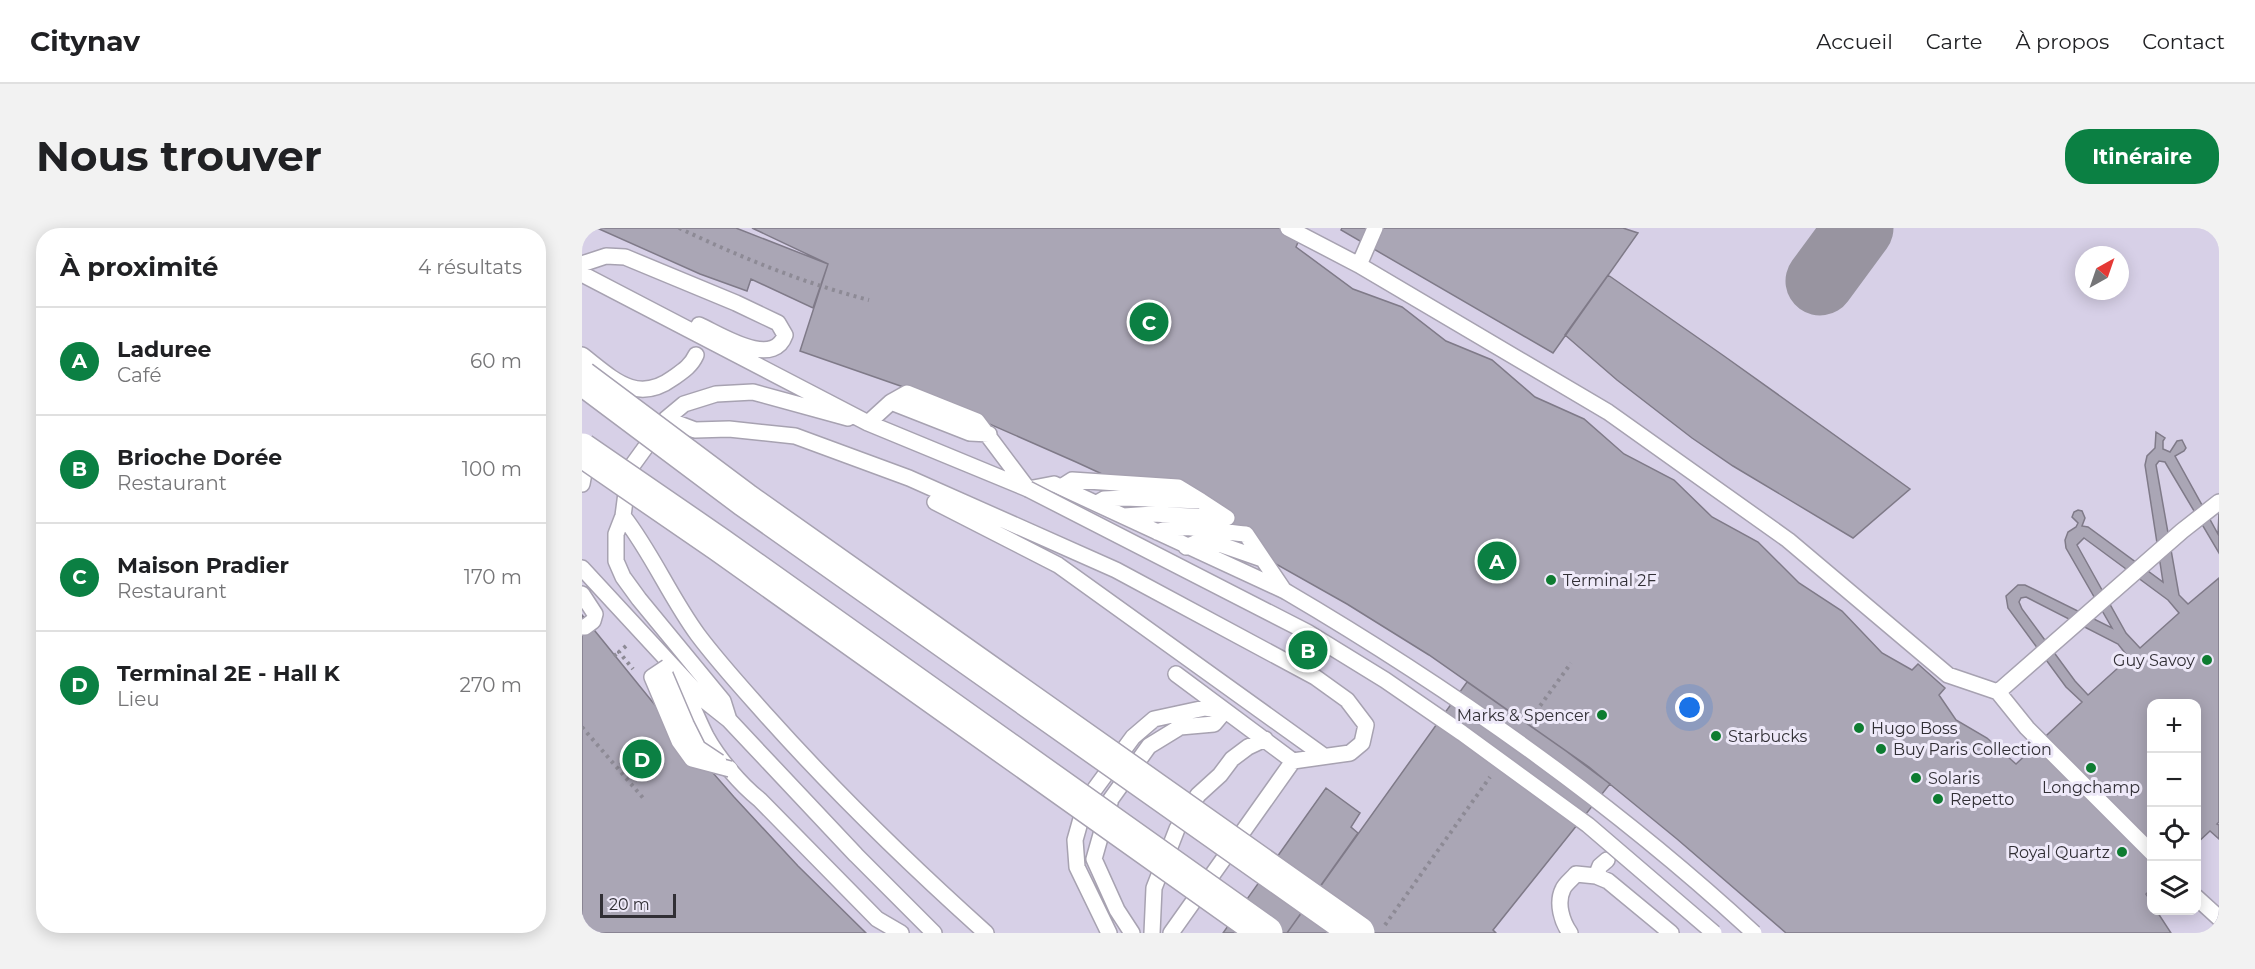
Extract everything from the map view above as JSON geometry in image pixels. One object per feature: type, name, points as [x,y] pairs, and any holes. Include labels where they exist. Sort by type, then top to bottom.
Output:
[{"type":"main road","points":[[582,378],[745,500],[1358,933]]},
{"type":"main road","points":[[582,450],[720,545],[1266,933]]},
{"type":"lane","points":[[1288,228],[1359,265],[1608,412],[1788,540],[1948,675],[1998,692],[2026,728],[2147,849]]},
{"type":"lane","points":[[1359,265],[1376,228]]},
{"type":"lane","points":[[582,264],[606,256],[625,256],[778,323],[785,335],[777,348],[766,351],[748,347],[684,319],[668,320]]},
{"type":"lane","points":[[582,274],[868,423],[1028,489],[1306,632],[1385,680],[1588,825],[1714,933]]},
{"type":"lane","points":[[582,355],[618,382],[644,391],[665,384],[691,365],[696,355]]},
{"type":"lane","points":[[729,720],[723,701],[623,577],[616,561],[616,534],[623,516],[629,470],[666,419],[684,404],[716,394],[753,393],[868,423]]},
{"type":"lane","points":[[868,423],[891,402],[970,433],[989,434],[1028,489]]},
{"type":"lane","points":[[666,419],[695,430],[729,429],[795,436],[909,478],[1116,570],[1315,677],[1347,700],[1365,725],[1362,743],[1350,753],[1293,760],[1176,674]]},
{"type":"lane","points":[[582,471],[584,473],[582,484]]},
{"type":"lane","points":[[1061,487],[1072,480],[1178,487],[1227,518],[1246,534],[1285,591]]},
{"type":"lane","points":[[1028,489],[1054,484],[1097,503],[1186,547],[1285,591],[1411,668],[1498,728],[1658,850],[1754,933]]},
{"type":"lane","points":[[1097,503],[1104,499],[1124,498],[1202,501]]},
{"type":"lane","points":[[935,502],[1067,571],[1323,756]]},
{"type":"lane","points":[[1998,692],[2182,531],[2219,502]]},
{"type":"lane","points":[[1124,516],[1153,514],[1227,518]]},
{"type":"lane","points":[[623,516],[698,635],[744,690],[804,758],[926,879],[986,933]]},
{"type":"lane","points":[[1157,532],[1166,528],[1185,528],[1246,534]]},
{"type":"lane","points":[[1186,547],[1200,541],[1216,543],[1262,559]]},
{"type":"lane","points":[[582,568],[665,665],[729,720],[934,933]]},
{"type":"lane","points":[[582,594],[595,614],[593,621],[582,627]]},
{"type":"lane","points":[[665,665],[686,724],[698,748],[730,769],[743,787],[760,800],[877,919],[901,933]]},
{"type":"lane","points":[[1109,933],[1077,867],[1075,840],[1086,801],[1133,737],[1154,719],[1205,708],[1225,711]]},
{"type":"lane","points":[[1132,933],[1117,910],[1094,859],[1111,799],[1149,746],[1180,727],[1214,724],[1225,711]]},
{"type":"lane","points":[[1152,933],[1154,888],[1177,829],[1198,795],[1220,775],[1232,759],[1248,747],[1265,739]]},
{"type":"lane","points":[[1171,933],[1293,760]]},
{"type":"lane","points":[[1596,876],[1600,866],[1607,860]]},
{"type":"lane","points":[[1570,933],[1564,925],[1559,902],[1563,888],[1576,874],[1596,876],[1618,888],[1671,933]]},
{"type":"lane","points":[[2201,902],[2219,918]]},
{"type":"path","points":[[680,228],[715,245],[820,287],[869,300]]},
{"type":"path","points":[[614,656],[619,652]]},
{"type":"path","points":[[1521,733],[1571,663]]},
{"type":"path","points":[[582,727],[644,799]]},
{"type":"path","points":[[1379,933],[1494,771]]},
{"type":"shaded area","points":[[582,228],[2219,228],[2219,933],[582,933]]},
{"type":"building","points":[[597,228],[736,228],[828,264],[813,308],[751,279],[747,291],[700,274]]},
{"type":"building","name":"Terminal 2F","points":[[752,228],[1304,228],[1296,247],[1353,289],[1402,307],[1446,341],[1492,360],[1535,397],[1584,419],[1624,454],[1674,480],[1712,517],[1758,542],[1799,583],[1842,611],[1882,653],[1912,670],[1918,664],[1945,688],[1939,695],[1956,720],[1987,738],[2016,764],[2082,702],[2066,687],[2008,608],[2006,596],[2018,585],[2025,585],[2112,628],[2066,548],[2065,540],[2068,532],[2078,523],[2072,517],[2074,512],[2082,511],[2085,518],[2082,526],[2088,527],[2163,582],[2145,465],[2147,456],[2155,448],[2156,432],[2165,438],[2163,449],[2170,452],[2177,441],[2182,440],[2186,448],[2175,456],[2218,534],[2219,513],[2219,553],[2165,462],[2159,461],[2156,465],[2179,595],[2188,604],[2219,578],[2219,822],[2217,824],[2219,825],[2219,839],[2210,831],[2201,839],[2201,699],[2147,699],[2147,915],[2159,915],[2171,933],[1786,933],[1589,767],[1429,655],[1347,604],[1180,510],[912,390],[800,351],[828,264]],"holes":[[[2084,538],[2168,600],[2179,613],[2140,648],[2126,633],[2077,545]],[[2026,597],[2118,644],[2129,658],[2088,695],[2075,681],[2019,602],[2021,598]]]},
{"type":"building","points":[[1342,228],[1623,228],[1638,233],[1553,353],[1341,230]]},
{"type":"building","points":[[1608,275],[1910,489],[1853,538],[1733,466],[1692,438],[1617,380],[1565,335]]},
{"type":"building","points":[[582,615],[672,726],[734,797],[798,866],[866,933],[582,933]]},
{"type":"building","points":[[1467,682],[1610,784],[1493,930],[1496,933],[1287,933]]},
{"type":"building","points":[[1326,788],[1360,813],[1351,827],[1358,833],[1287,933],[1223,933]]},
{"type":"taxiway","points":[[1820,281],[1859,228]]},
{"type":"place","name":"Maison Pradier","points":[[1149,322]]},
{"type":"place","name":"Laduree","points":[[1497,561]]},
{"type":"place","name":"Terminal 2F","points":[[1551,580]]},
{"type":"place","name":"Brioche Dorée","points":[[1308,650]]},
{"type":"place","name":"Guy Savoy","points":[[2207,660]]},
{"type":"place","name":"Marks & Spencer","points":[[1602,715]]},
{"type":"place","name":"Hugo Boss","points":[[1859,728]]},
{"type":"place","name":"Starbucks","points":[[1716,736]]},
{"type":"place","name":"Buy Paris Collection","points":[[1881,749]]},
{"type":"place","name":"Terminal 2E - Hall K","points":[[642,759]]},
{"type":"place","name":"Longchamp","points":[[2091,768]]},
{"type":"place","name":"Solaris","points":[[1916,778]]},
{"type":"place","name":"Repetto","points":[[1938,799]]},
{"type":"place","name":"Royal Quartz","points":[[2122,852]]}]
